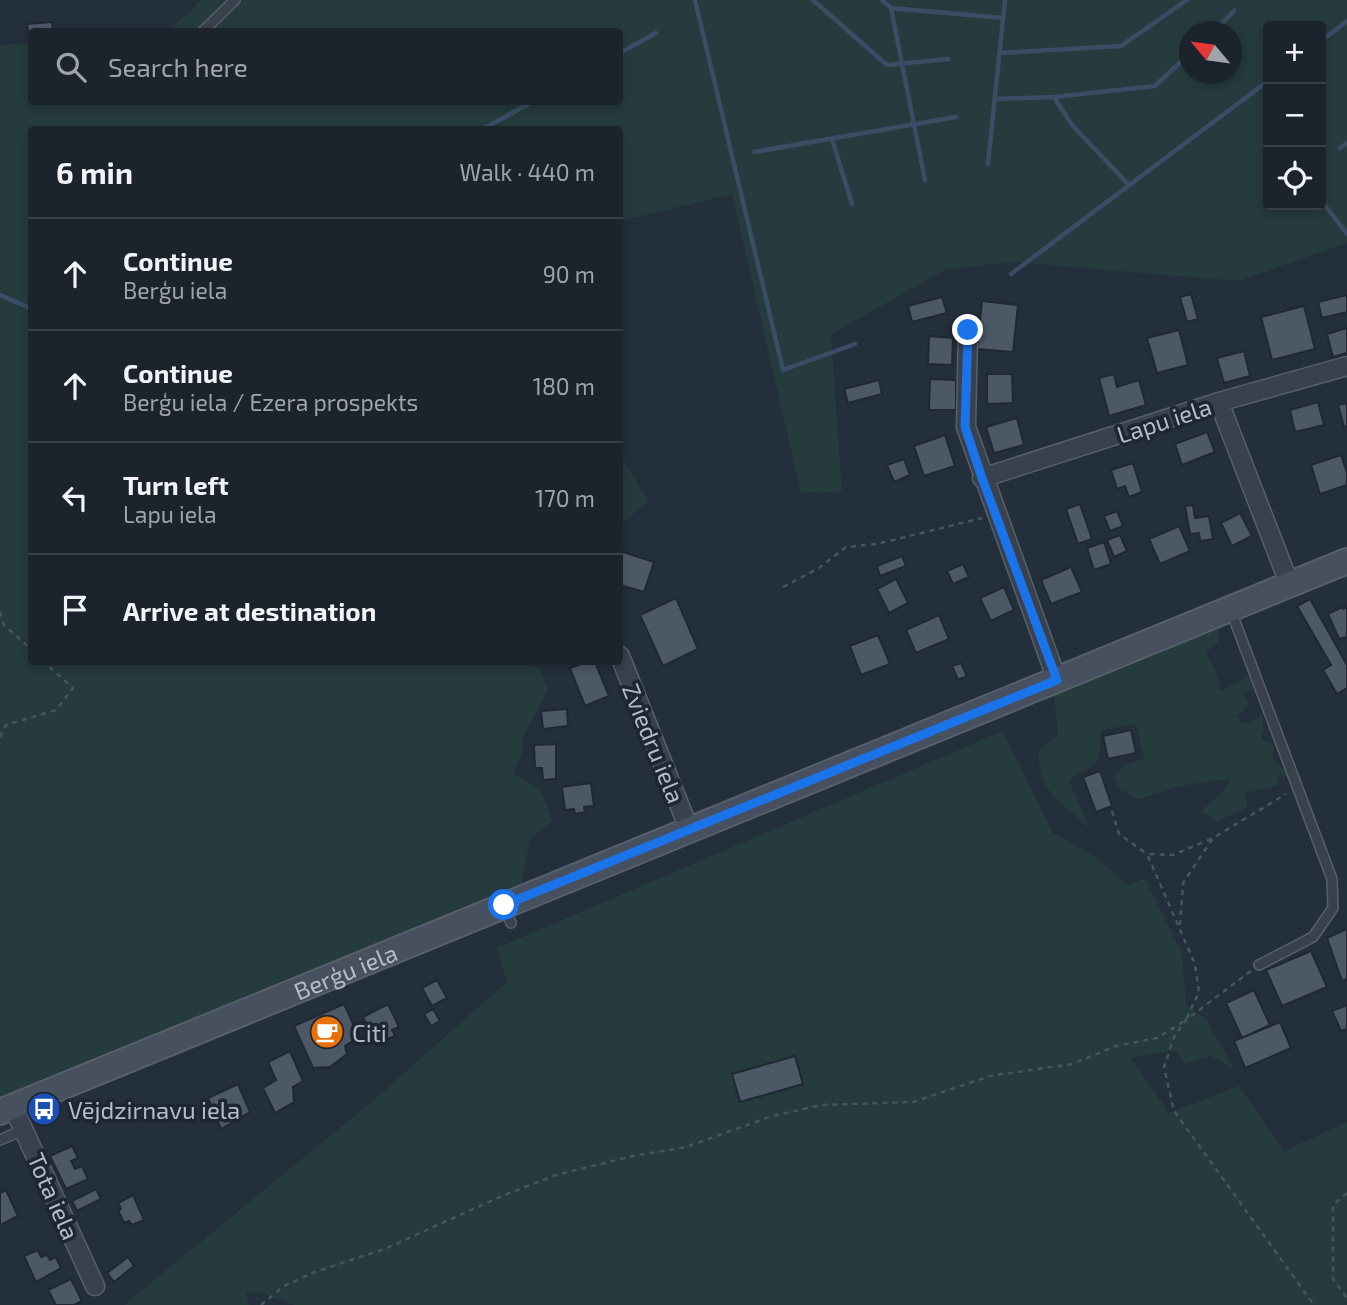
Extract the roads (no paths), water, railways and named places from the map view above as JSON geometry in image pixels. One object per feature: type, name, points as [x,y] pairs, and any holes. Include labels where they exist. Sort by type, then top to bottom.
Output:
[{"type":"main road","name":"Berģu iela","points":[[7,1109],[508,914],[689,829],[1347,561]]},
{"type":"street","points":[[968,330],[965,427],[1057,680]]},
{"type":"street","name":"Lapu iela","points":[[982,478],[1219,402],[1347,366]]},
{"type":"street","points":[[1219,402],[1289,583]]},
{"type":"street","name":"Zviedru iela","points":[[623,664],[689,829]]},
{"type":"street","name":"Tota iela","points":[[7,1109],[23,1130],[95,1286]]},
{"type":"lane","points":[[206,28],[235,0]]},
{"type":"lane","points":[[1231,609],[1332,879],[1333,908],[1313,937],[1259,965]]},
{"type":"lane","points":[[0,1140],[23,1130]]},
{"type":"waterway","points":[[695,0],[783,370],[855,344]]},
{"type":"waterway","points":[[813,0],[887,65],[948,59]]},
{"type":"waterway","points":[[882,0],[891,8],[925,180]]},
{"type":"waterway","points":[[988,164],[1005,0]]},
{"type":"waterway","points":[[999,53],[1121,46],[1187,0]]},
{"type":"waterway","points":[[891,8],[1003,18]]},
{"type":"waterway","points":[[1224,21],[1234,11]]},
{"type":"waterway","points":[[1326,37],[1347,21]]},
{"type":"waterway","points":[[623,51],[656,33]]},
{"type":"waterway","points":[[995,99],[1054,97],[1155,86],[1179,63]]},
{"type":"waterway","points":[[1011,274],[1264,84]]},
{"type":"waterway","points":[[1054,97],[1072,125],[1129,185]]},
{"type":"waterway","points":[[488,126],[527,105]]},
{"type":"waterway","points":[[754,152],[956,117]]},
{"type":"waterway","points":[[832,139],[852,204]]},
{"type":"waterway","points":[[1340,148],[1347,143]]},
{"type":"waterway","points":[[1326,207],[1347,234]]},
{"type":"waterway","points":[[0,295],[28,307]]},
{"type":"place","name":"Citi","points":[[327,1032]]},
{"type":"place","name":"Vējdzirnavu iela","points":[[44,1109]]}]
